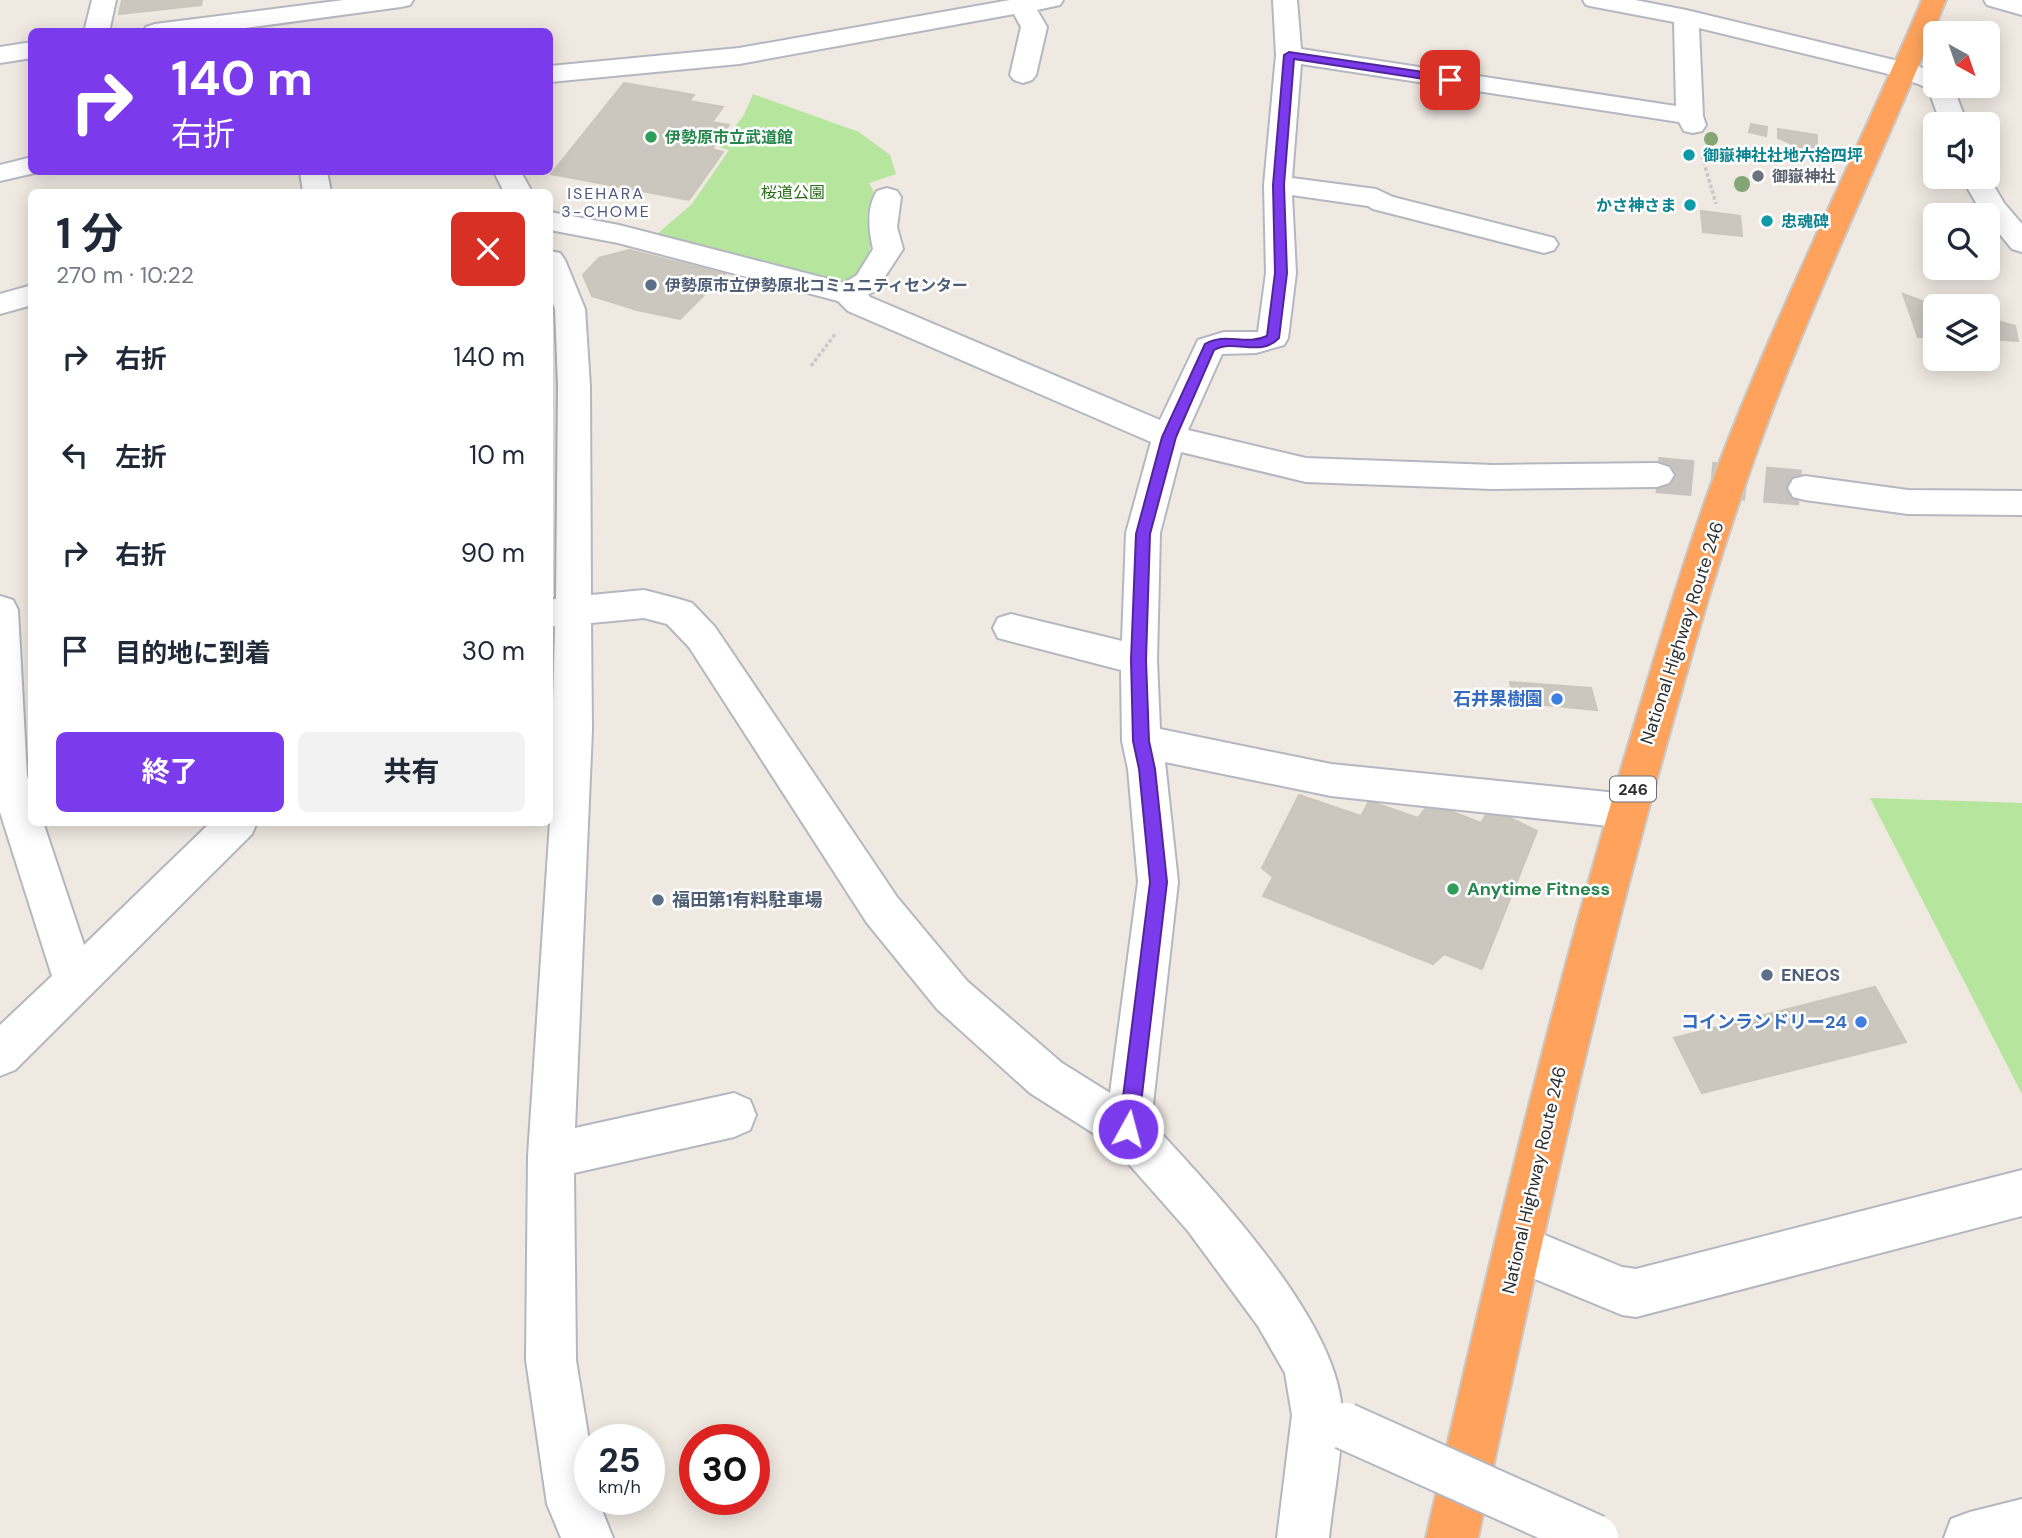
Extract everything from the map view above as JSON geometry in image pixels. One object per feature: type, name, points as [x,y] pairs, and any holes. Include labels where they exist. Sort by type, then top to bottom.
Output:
[{"type":"highway","name":"National Highway Route 246","points":[[1932,21],[1934,0]]},
{"type":"highway","name":"National Highway Route 246","points":[[1452,1538],[1591,944],[1684,620],[1737,463],[1827,244],[1923,86]]},
{"type":"street","points":[[97,28],[104,0]]},
{"type":"street","points":[[186,28],[401,0]]},
{"type":"street","points":[[553,74],[739,56],[1051,0]]},
{"type":"street","points":[[1128,1129],[1158,882],[1147,769],[1141,741],[1139,660],[1143,534],[1169,437],[1209,347],[1218,342],[1259,345],[1273,338],[1281,273],[1278,185],[1289,55],[1285,0]]},
{"type":"street","points":[[1595,0],[1686,17],[1923,78]]},
{"type":"street","points":[[1997,0],[2022,8]]},
{"type":"street","points":[[1022,5],[1034,27],[1023,75]]},
{"type":"street","points":[[1289,55],[1692,120],[1686,17]]},
{"type":"street","points":[[0,55],[28,51]]},
{"type":"street","points":[[0,173],[28,166]]},
{"type":"street","points":[[1278,185],[1376,198],[1383,203],[1544,244]]},
{"type":"street","points":[[1982,189],[1992,206],[2022,243]]},
{"type":"street","points":[[848,294],[867,282],[888,249],[883,228],[887,197]]},
{"type":"street","points":[[553,222],[619,234],[848,294],[859,304],[1169,437],[1306,470],[1493,477],[1657,475]]},
{"type":"street","points":[[553,268],[569,309],[562,387],[561,611],[573,730],[551,1156],[551,1360],[573,1504],[587,1538]]},
{"type":"street","points":[[0,304],[28,297]]},
{"type":"street","points":[[1805,488],[1908,502],[2022,503]]},
{"type":"street","points":[[561,611],[644,604],[680,613],[702,637],[882,910],[952,995],[1046,1078],[1128,1129],[1204,1215],[1275,1309],[1309,1366],[1331,1421],[1303,1538]]},
{"type":"street","points":[[0,610],[8,776],[75,982]]},
{"type":"street","points":[[1011,628],[1139,660]]},
{"type":"street","points":[[1141,741],[1331,780],[1627,811]]},
{"type":"street","points":[[0,1055],[234,826]]},
{"type":"street","points":[[551,1156],[734,1115]]},
{"type":"street","points":[[1518,1248],[1622,1291],[1636,1293],[2022,1193]]},
{"type":"street","points":[[1331,1421],[1595,1538]]},
{"type":"street","points":[[1970,1538],[2022,1525]]},
{"type":"path","points":[[1692,120],[1716,204]]},
{"type":"green space","name":"桜道公園","points":[[753,94],[859,132],[890,155],[896,174],[869,183],[877,198],[867,268],[853,281],[838,286],[656,235],[692,204],[729,150],[719,147],[744,115]]},
{"type":"green space","points":[[1870,798],[2022,803],[2022,1094]]},
{"type":"building","points":[[122,0],[202,0],[201,5],[119,14]]},
{"type":"building","name":"伊勢原市立武道館","points":[[624,83],[694,95],[689,101],[723,107],[712,122],[729,125],[712,149],[723,152],[689,200],[553,174]]},
{"type":"building","points":[[1751,124],[1767,127],[1766,136],[1749,132]]},
{"type":"building","points":[[1778,129],[1817,135],[1817,150],[1799,147],[1778,138]]},
{"type":"building","points":[[1701,211],[1740,216],[1742,236],[1703,232]]},
{"type":"building","name":"伊勢原市立伊勢原北コミュニティセンター","points":[[629,250],[725,274],[680,319],[637,310],[592,296],[583,275],[599,258]]},
{"type":"building","points":[[1903,294],[1923,301],[1923,337],[1918,337]]},
{"type":"building","points":[[2000,322],[2015,326],[2018,341],[2000,340]]},
{"type":"building","points":[[1510,682],[1591,688],[1597,710],[1514,702]]},
{"type":"building","points":[[1299,795],[1361,816],[1369,801],[1418,818],[1430,803],[1481,823],[1490,808],[1537,831],[1482,969],[1444,954],[1433,964],[1263,896],[1273,877],[1262,868]]},
{"type":"building","points":[[1875,987],[1906,1042],[1702,1093],[1674,1038]]},
{"type":"tunnel","points":[[1657,475],[1805,488]]},
{"type":"place","name":"伊勢原市立武道館","points":[[651,137]]},
{"type":"place","name":"御嶽神社社地六拾四坪","points":[[1689,155]]},
{"type":"place","name":"御嶽神社","points":[[1758,176]]},
{"type":"place","name":"かさ神さま","points":[[1690,205]]},
{"type":"place","name":"忠魂碑","points":[[1767,221]]},
{"type":"place","name":"伊勢原市立伊勢原北コミュニティセンター","points":[[651,285]]},
{"type":"place","name":"石井果樹園","points":[[1557,699]]},
{"type":"place","name":"Anytime Fitness","points":[[1453,889]]},
{"type":"place","name":"福田第1有料駐車場","points":[[658,900]]},
{"type":"place","name":"ENEOS","points":[[1767,975]]},
{"type":"place","name":"コインランドリー24","points":[[1861,1022]]},
{"type":"district","name":"ISEHARA 3-CHOME","points":[[606,202]]},
{"type":"route","points":[[1128,1129],[1158,882],[1147,769],[1141,741],[1139,660],[1143,534],[1169,437],[1209,347],[1218,342],[1259,345],[1273,338],[1281,273],[1278,185],[1289,55],[1450,80]]}]
